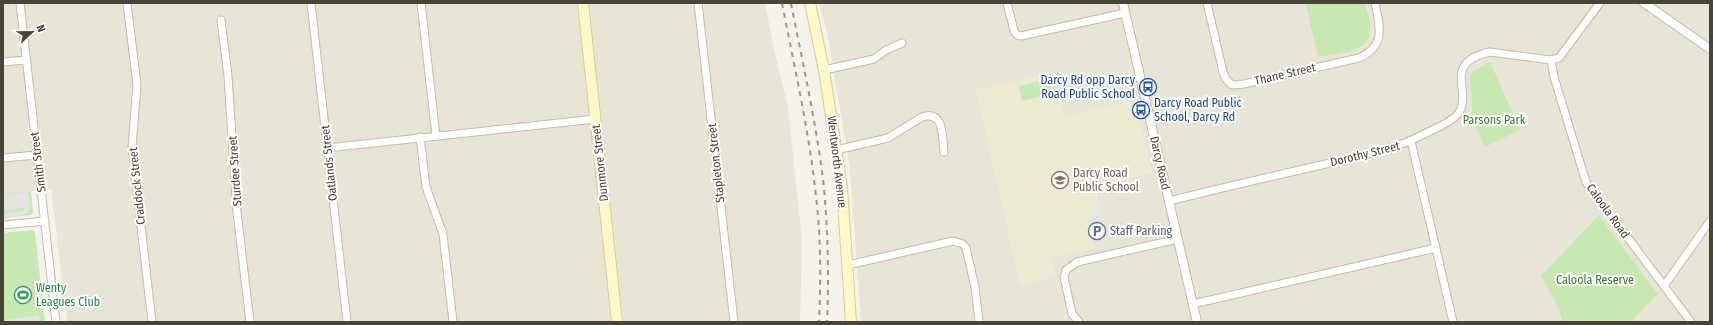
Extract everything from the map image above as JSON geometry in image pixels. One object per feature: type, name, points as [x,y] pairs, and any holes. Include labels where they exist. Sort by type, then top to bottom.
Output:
[{"type":"main road","name":"Dunmore Street","points":[[583,3],[618,322]]},
{"type":"main road","name":"Wentworth Avenue","points":[[810,3],[824,70],[842,188],[851,322]]},
{"type":"street","name":"Smith Street","points":[[20,3],[56,322]]},
{"type":"street","name":"Craddock Street","points":[[127,3],[137,85],[132,147],[152,322]]},
{"type":"street","name":"Oatlands Street","points":[[311,3],[347,322]]},
{"type":"street","points":[[421,3],[436,136]]},
{"type":"street","name":"Stapleton Street","points":[[698,3],[734,322]]},
{"type":"street","points":[[1007,3],[1014,31],[1017,35],[1021,36],[1126,13]]},
{"type":"street","name":"Darcy Road","points":[[1123,3],[1197,322]]},
{"type":"street","name":"Thane Street","points":[[1208,3],[1223,72],[1226,79],[1232,85],[1244,84],[1359,58],[1367,54],[1373,50],[1378,42],[1380,33],[1375,3]]},
{"type":"street","points":[[1551,60],[1562,56],[1600,3]]},
{"type":"street","points":[[1644,3],[1710,49]]},
{"type":"street","name":"Sturdee Street","points":[[221,20],[228,76],[237,212],[250,322]]},
{"type":"street","points":[[824,70],[874,59],[886,50],[902,43]]},
{"type":"street","name":"Dorothy Street","points":[[1169,201],[1398,147],[1411,141],[1450,120],[1458,114],[1462,102],[1462,71],[1464,66],[1484,53],[1496,52],[1551,60]]},
{"type":"street","points":[[3,62],[26,60]]},
{"type":"street","name":"Caloola Road","points":[[1551,60],[1554,77],[1586,182],[1691,322]]},
{"type":"street","points":[[836,150],[888,138],[922,117],[928,115],[934,116],[940,122],[944,152]]},
{"type":"street","points":[[327,148],[595,119]]},
{"type":"street","points":[[420,137],[426,187],[443,234],[453,322]]},
{"type":"street","points":[[1411,141],[1453,322]]},
{"type":"street","points":[[3,158],[37,155]]},
{"type":"street","points":[[3,225],[45,221]]},
{"type":"street","points":[[1664,286],[1710,221]]},
{"type":"street","points":[[1079,322],[1072,314],[1064,277],[1066,270],[1070,265],[1091,258],[1178,239]]},
{"type":"street","points":[[848,265],[958,241],[966,248],[975,287],[979,322]]},
{"type":"street","points":[[1193,304],[1436,248]]},
{"type":"shaded area","points":[[3,3],[765,3],[774,50],[788,107],[802,241],[800,322],[67,322],[51,189],[3,194]]},
{"type":"shaded area","points":[[819,3],[1305,3],[1318,57],[1371,33],[1365,3],[1710,3],[1710,322],[1631,322],[1658,294],[1541,276],[1559,309],[1562,322],[861,322],[850,170],[827,32]],"holes":[[[1053,72],[1064,116],[1152,173],[1095,186],[1108,245],[1052,258]]]},
{"type":"shaded area","name":"Darcy Road Public School","points":[[1053,72],[1064,116],[1135,100],[1152,173],[1095,186],[1108,245],[1052,258],[1056,276],[1020,285],[976,90]]},
{"type":"shaded area","points":[[28,192],[30,208],[27,213],[23,215],[3,217],[3,213],[23,211],[25,208],[3,211],[3,195]]},
{"type":"shaded area","name":"Staff Parking","points":[[1101,215],[1108,245],[1094,248],[1086,218]]},
{"type":"shaded area","points":[[39,315],[40,322],[6,322],[6,320]]},
{"type":"green space","points":[[1305,3],[1365,3],[1370,27],[1368,40],[1363,45],[1349,52],[1318,57]]},
{"type":"green space","name":"Parsons Park","points":[[1490,62],[1520,130],[1485,147],[1473,119],[1470,76],[1473,71]]},
{"type":"green space","points":[[1048,79],[1052,94],[1022,101],[1019,86]]},
{"type":"green space","points":[[31,191],[33,212],[31,215],[3,218],[3,194]]},
{"type":"green space","name":"Caloola Reserve","points":[[1599,215],[1658,294],[1631,322],[1562,322],[1559,309],[1541,276]]},
{"type":"green space","name":"Wenty Leagues Club","points":[[32,230],[35,232],[45,322],[3,322],[3,233]]},
{"type":"railway","points":[[782,3],[805,119],[817,205],[820,255],[819,322]]},
{"type":"railway","points":[[791,3],[814,119],[824,188],[828,255],[827,322]]},
{"type":"place","name":"Darcy Rd opp Darcy Road Public School","points":[[1148,87]]},
{"type":"place","name":"Darcy Road Public School, Darcy Rd","points":[[1141,110]]},
{"type":"place","name":"Darcy Road Public School","points":[[1060,180]]},
{"type":"place","name":"Staff Parking","points":[[1097,231]]},
{"type":"place","name":"Wenty Leagues Club","points":[[23,295]]}]
